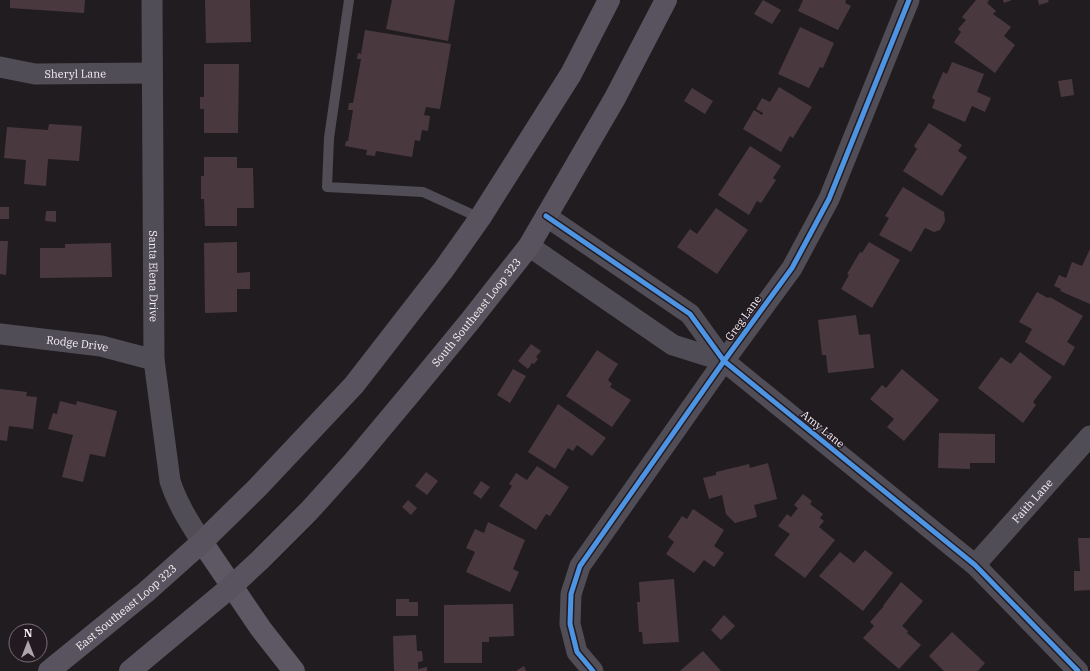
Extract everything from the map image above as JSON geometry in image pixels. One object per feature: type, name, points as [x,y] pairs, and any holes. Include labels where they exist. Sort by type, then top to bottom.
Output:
[{"type":"highway","points":[[202,542],[263,482],[354,385],[444,270],[480,218],[571,74],[609,0]]},
{"type":"highway","name":"South Southeast Loop 323","points":[[232,586],[309,511],[354,461],[415,388],[529,246],[615,98],[666,0]]},
{"type":"highway","name":"East Southeast Loop 323","points":[[49,671],[146,592],[202,542]]},
{"type":"highway","points":[[130,671],[232,586]]},
{"type":"main road","points":[[202,542],[261,629],[294,671]]},
{"type":"street","name":"Santa Elena Drive","points":[[152,0],[154,360],[170,481],[174,494],[183,512],[202,542]]},
{"type":"street","name":"Greg Lane","points":[[593,671],[577,652],[570,624],[571,594],[580,566],[724,361],[792,268],[829,199],[909,0]]},
{"type":"street","name":"Sheryl Lane","points":[[0,67],[35,74],[152,73]]},
{"type":"street","name":"Amy Lane","points":[[546,216],[690,314],[724,361],[975,565],[1078,671]]},
{"type":"street","name":"Amy Lane","points":[[529,246],[673,345],[724,361]]},
{"type":"street","name":"Rodge Drive","points":[[0,334],[101,346],[154,360]]},
{"type":"street","name":"Faith Lane","points":[[975,565],[1090,436]]},
{"type":"lane","points":[[349,0],[329,138],[327,187],[423,192],[480,218]]},
{"type":"building","points":[[10,0],[85,0],[84,13],[10,8]]},
{"type":"building","points":[[205,0],[250,0],[251,42],[206,43]]},
{"type":"building","points":[[392,0],[455,0],[448,41],[386,29]]},
{"type":"building","points":[[763,0],[781,10],[772,24],[754,14]]},
{"type":"building","points":[[803,0],[846,0],[845,3],[851,6],[838,30],[798,11]]},
{"type":"building","points":[[976,0],[988,0],[989,1],[987,3],[996,11],[993,14],[1011,27],[1004,36],[1015,45],[995,73],[954,42],[961,32],[958,29],[966,20],[962,17]]},
{"type":"building","points":[[1003,0],[1012,0],[1004,3]]},
{"type":"building","points":[[1038,0],[1048,0],[1049,2],[1039,5]]},
{"type":"building","points":[[800,27],[834,43],[823,68],[820,67],[809,88],[778,74]]},
{"type":"building","points":[[365,30],[451,44],[440,109],[426,107],[424,115],[430,116],[428,131],[422,130],[420,141],[415,140],[412,157],[376,151],[375,156],[366,155],[367,150],[345,146],[346,141],[348,141],[353,110],[348,110],[349,103],[353,103],[361,59],[357,59],[358,53],[361,54]]},
{"type":"building","points":[[952,62],[984,74],[977,92],[991,98],[985,112],[972,106],[965,122],[932,108],[935,100],[932,98],[943,72],[947,74]]},
{"type":"building","points":[[204,64],[239,64],[238,133],[204,133],[204,109],[200,109],[200,97],[204,97]]},
{"type":"building","points":[[1072,79],[1074,95],[1061,97],[1058,81]]},
{"type":"building","points":[[779,87],[812,107],[793,138],[790,136],[781,152],[743,129],[754,110],[762,115],[763,113],[756,109],[762,98],[770,102]]},
{"type":"building","points":[[692,88],[713,101],[705,114],[684,101]]},
{"type":"building","points":[[929,123],[962,145],[958,151],[967,157],[942,196],[903,171],[917,149],[914,146]]},
{"type":"building","points":[[49,124],[82,126],[79,161],[48,159],[46,186],[24,184],[26,160],[4,158],[7,127],[48,130]]},
{"type":"building","points":[[750,146],[781,166],[773,178],[776,180],[761,203],[757,201],[749,215],[718,195]]},
{"type":"building","points":[[204,157],[237,157],[237,168],[253,168],[254,208],[237,208],[237,226],[205,226],[204,199],[201,199],[201,176],[204,176]]},
{"type":"building","points":[[903,187],[944,212],[945,221],[940,230],[934,232],[925,228],[911,252],[879,235],[889,218],[885,216]]},
{"type":"building","points":[[0,207],[9,207],[9,219],[0,219]]},
{"type":"building","points":[[716,208],[748,230],[717,274],[677,247],[690,229],[697,234]]},
{"type":"building","points":[[46,211],[56,211],[56,222],[45,221]]},
{"type":"building","points":[[0,241],[8,241],[6,275],[0,274]]},
{"type":"building","points":[[237,242],[237,273],[250,272],[250,289],[237,289],[237,312],[205,313],[204,243]]},
{"type":"building","points":[[869,242],[900,260],[872,308],[841,289],[849,275],[847,274],[860,252],[862,253]]},
{"type":"building","points":[[111,243],[112,277],[40,278],[40,248],[65,248],[65,244]]},
{"type":"building","points":[[1090,249],[1090,304],[1060,291],[1061,289],[1054,286],[1059,275],[1066,278],[1072,262],[1082,266]]},
{"type":"building","points":[[1037,292],[1048,298],[1050,297],[1083,316],[1067,342],[1075,347],[1064,366],[1025,342],[1032,329],[1019,322]]},
{"type":"building","points":[[856,315],[859,335],[870,334],[874,368],[828,373],[826,355],[822,355],[818,320]]},
{"type":"building","points":[[531,344],[541,351],[536,357],[538,359],[534,364],[532,363],[528,369],[518,361]]},
{"type":"building","points":[[597,350],[618,364],[608,380],[612,384],[610,387],[631,400],[612,427],[566,396]]},
{"type":"building","points":[[1020,352],[1052,377],[1033,402],[1036,405],[1023,423],[978,388],[1001,357],[1011,364]]},
{"type":"building","points":[[513,369],[526,376],[510,403],[497,395]]},
{"type":"building","points":[[902,369],[939,400],[904,441],[887,427],[894,419],[870,399],[882,385],[886,388]]},
{"type":"building","points":[[0,389],[27,392],[26,396],[37,397],[33,429],[9,426],[7,441],[0,440]]},
{"type":"building","points":[[60,401],[76,405],[77,401],[117,411],[105,457],[90,454],[83,482],[62,477],[73,435],[48,429],[53,413],[57,414]]},
{"type":"building","points":[[558,404],[606,438],[592,456],[577,445],[573,451],[568,448],[555,469],[528,452]]},
{"type":"building","points":[[939,433],[995,434],[995,463],[970,463],[970,469],[938,468]]},
{"type":"building","points":[[768,463],[777,499],[754,505],[757,517],[735,523],[726,514],[722,495],[709,499],[703,478],[716,475],[716,472],[749,464],[750,468]]},
{"type":"building","points":[[537,466],[569,487],[550,516],[546,514],[536,530],[499,506],[512,486],[509,484],[516,473],[527,480]]},
{"type":"building","points":[[426,472],[438,481],[427,495],[415,486]]},
{"type":"building","points":[[481,481],[490,487],[481,499],[473,493]]},
{"type":"building","points":[[803,494],[812,501],[810,504],[823,514],[820,518],[824,521],[819,527],[835,540],[805,578],[774,555],[790,534],[778,526],[787,514],[791,517],[798,508],[794,505]]},
{"type":"building","points":[[408,500],[417,508],[411,515],[402,507]]},
{"type":"building","points":[[693,509],[724,530],[714,546],[724,553],[714,567],[704,560],[694,573],[666,554],[674,542],[668,537],[682,516],[687,519]]},
{"type":"building","points":[[488,522],[525,540],[513,569],[519,572],[510,592],[466,572],[475,552],[466,548],[475,529],[484,533]]},
{"type":"building","points":[[1078,538],[1090,538],[1090,590],[1074,591],[1074,571],[1080,571]]},
{"type":"building","points":[[865,550],[893,573],[863,611],[819,576],[840,552],[854,563]]},
{"type":"building","points":[[674,579],[679,642],[643,644],[642,632],[639,632],[637,602],[640,602],[639,582]]},
{"type":"building","points":[[901,582],[923,601],[902,626],[908,631],[907,633],[921,645],[899,669],[863,638],[874,626],[870,622],[884,606]]},
{"type":"building","points":[[396,599],[409,599],[409,602],[418,602],[418,616],[396,616]]},
{"type":"building","points":[[513,604],[514,636],[489,637],[489,642],[482,642],[482,663],[444,663],[444,605]]},
{"type":"building","points":[[724,615],[735,626],[721,640],[711,630]]},
{"type":"building","points":[[952,632],[985,663],[978,671],[944,671],[929,656]]},
{"type":"building","points":[[416,635],[417,651],[422,651],[423,661],[418,662],[418,669],[427,667],[427,671],[394,671],[393,636]]},
{"type":"building","points":[[703,651],[721,671],[680,671]]},
{"type":"building","points":[[524,666],[526,671],[516,671]]},
{"type":"cycle path","points":[[593,671],[577,652],[570,624],[571,594],[580,566],[724,361],[792,268],[829,199],[909,0]]},
{"type":"cycle path","points":[[546,216],[690,314],[724,361],[975,565],[1078,671]]}]
